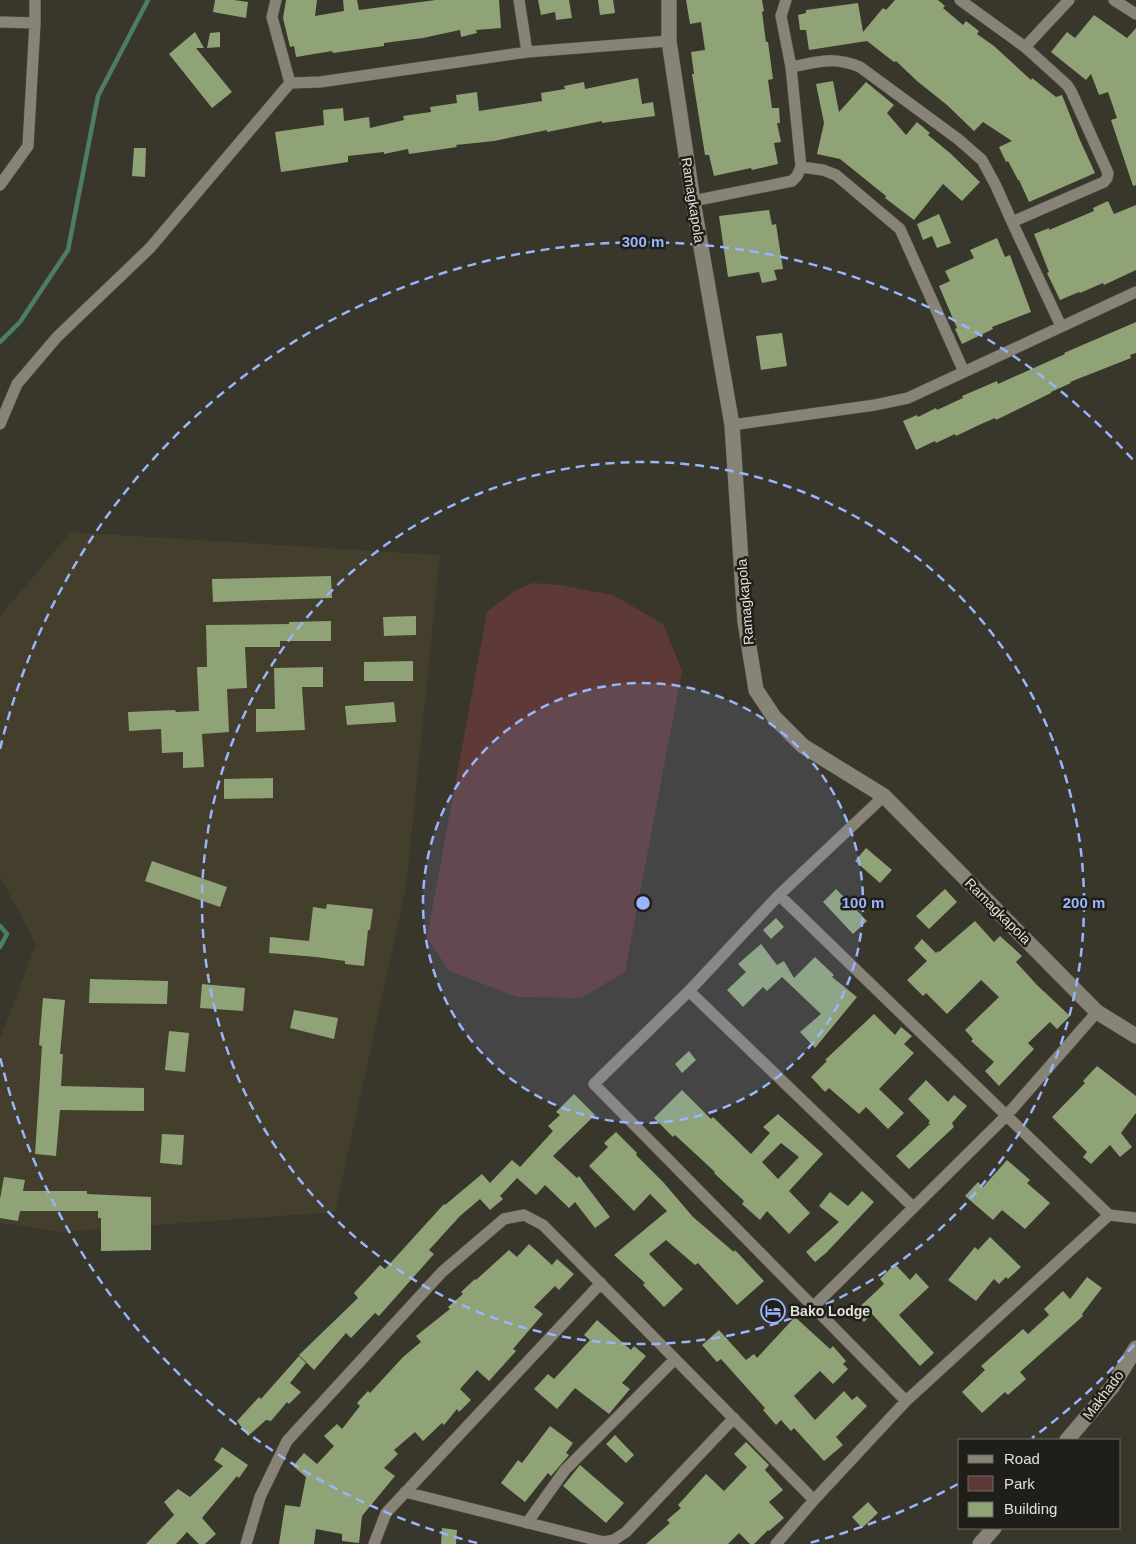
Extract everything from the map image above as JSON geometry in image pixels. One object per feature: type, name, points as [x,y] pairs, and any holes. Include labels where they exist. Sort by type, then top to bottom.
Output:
[{"type":"street","points":[[0,185],[28,146],[35,0]]},
{"type":"street","points":[[276,0],[272,17],[290,83]]},
{"type":"street","points":[[519,0],[527,52]]},
{"type":"street","name":"Ramagkapola","points":[[669,0],[669,41],[693,201],[732,425],[745,622],[756,690],[774,717],[803,746],[884,796],[1097,1012],[1136,1036]]},
{"type":"street","points":[[693,201],[792,181],[797,176],[800,167],[791,67],[781,16],[786,0]]},
{"type":"street","points":[[960,0],[1025,47],[1072,91],[1108,173],[1104,182],[1012,222]]},
{"type":"street","points":[[1025,47],[1069,0]]},
{"type":"street","points":[[1114,0],[1136,14]]},
{"type":"street","points":[[0,22],[35,23]]},
{"type":"street","points":[[0,424],[17,384],[57,337],[150,248],[290,83],[320,82],[527,52],[669,41]]},
{"type":"street","points":[[791,67],[835,59],[847,61],[860,67],[958,139],[982,160],[1061,326]]},
{"type":"street","points":[[800,167],[823,170],[836,175],[900,229],[964,372]]},
{"type":"street","points":[[732,425],[875,405],[908,398],[1136,292]]},
{"type":"street","points":[[884,796],[779,895],[689,991],[594,1084],[906,1401]]},
{"type":"street","points":[[779,895],[1109,1215],[1136,1218]]},
{"type":"street","points":[[689,991],[913,1207]]},
{"type":"street","points":[[814,1306],[1006,1116],[1097,1012]]},
{"type":"street","points":[[246,1544],[260,1497],[287,1441],[442,1272],[504,1218],[524,1215],[543,1225],[814,1500]]},
{"type":"street","points":[[776,1544],[906,1401],[1109,1215]]},
{"type":"street","points":[[374,1544],[386,1514],[405,1492],[601,1283]]},
{"type":"street","name":"Makhado","points":[[1069,1439],[1112,1387],[1136,1348]]},
{"type":"street","points":[[527,1523],[565,1470],[675,1358]]},
{"type":"street","points":[[405,1492],[604,1542],[614,1540],[626,1532],[734,1418]]},
{"type":"street","points":[[980,1544],[993,1529]]},
{"type":"shaded area","points":[[71,532],[440,555],[406,887],[335,1212],[61,1232],[0,1223],[0,1039],[36,944],[0,877],[0,616]]},
{"type":"green space","points":[[533,583],[559,585],[613,595],[663,624],[682,671],[625,972],[581,998],[517,997],[449,971],[427,937],[487,612],[514,591]]},
{"type":"building","points":[[215,0],[248,2],[246,18],[213,12]]},
{"type":"building","points":[[286,0],[317,0],[315,16],[344,11],[343,0],[357,0],[359,10],[436,0],[499,0],[501,28],[476,30],[477,33],[461,37],[460,30],[423,38],[384,43],[384,46],[296,57],[294,46],[290,47],[283,18]]},
{"type":"building","points":[[538,0],[569,0],[572,18],[556,20],[555,12],[541,15]]},
{"type":"building","points":[[598,0],[613,0],[615,13],[600,15]]},
{"type":"building","points":[[686,0],[762,0],[766,42],[768,42],[773,79],[768,80],[772,108],[779,108],[780,123],[777,123],[781,142],[774,143],[778,164],[714,176],[709,155],[705,155],[692,74],[694,74],[691,52],[705,50],[701,22],[690,24]]},
{"type":"building","points":[[895,0],[938,0],[945,6],[943,8],[963,25],[966,21],[979,31],[977,34],[994,46],[1031,80],[1032,78],[1056,97],[1062,95],[1095,173],[1029,202],[1019,180],[1008,161],[1006,162],[999,147],[1012,141],[983,122],[974,131],[896,61],[894,62],[867,41],[809,50],[806,30],[800,30],[798,15],[806,13],[806,10],[858,3],[863,32],[883,8],[886,10]]},
{"type":"building","points":[[1094,15],[1127,38],[1136,28],[1136,185],[1133,186],[1111,120],[1117,118],[1108,92],[1099,95],[1091,74],[1086,80],[1051,52],[1067,32],[1075,38]]},
{"type":"building","points":[[195,32],[204,48],[196,48],[232,92],[212,108],[169,54]]},
{"type":"building","points":[[220,32],[220,47],[207,48],[210,33]]},
{"type":"building","points":[[638,78],[642,104],[653,102],[655,116],[602,123],[602,121],[547,132],[547,130],[494,141],[456,145],[457,147],[409,154],[408,149],[384,154],[384,152],[348,156],[348,162],[281,172],[275,132],[324,125],[323,110],[343,108],[344,121],[369,117],[370,128],[404,120],[403,116],[431,112],[430,107],[457,103],[456,95],[477,92],[479,111],[542,101],[541,93],[565,89],[564,86],[584,82],[585,89]]},
{"type":"building","points":[[833,81],[839,112],[866,82],[894,105],[887,113],[906,135],[917,122],[930,133],[928,135],[980,182],[962,201],[943,184],[914,220],[840,159],[817,154],[824,123],[816,84]]},
{"type":"building","points":[[134,148],[146,148],[145,177],[132,176]]},
{"type":"building","points":[[1108,201],[1114,214],[1136,205],[1136,270],[1104,285],[1103,283],[1060,300],[1047,273],[1049,272],[1034,234],[1049,228],[1049,230],[1094,211],[1093,208]]},
{"type":"building","points":[[769,210],[772,225],[776,224],[783,269],[774,270],[777,280],[762,283],[759,272],[728,277],[719,216]]},
{"type":"building","points":[[939,214],[951,243],[937,248],[932,236],[923,240],[917,224]]},
{"type":"building","points":[[997,238],[1005,257],[1010,255],[1031,312],[992,327],[993,329],[962,344],[939,286],[950,281],[945,271],[974,258],[970,250]]},
{"type":"building","points":[[1136,322],[1136,353],[1130,355],[1131,358],[1070,382],[996,420],[995,418],[956,436],[955,434],[936,443],[935,441],[916,450],[903,421],[917,415],[918,417],[936,408],[937,410],[963,398],[962,396],[997,381],[998,384]]},
{"type":"building","points":[[782,333],[787,366],[761,370],[756,336]]},
{"type":"building","points":[[331,576],[332,598],[213,602],[212,579]]},
{"type":"building","points":[[416,616],[416,635],[384,636],[383,617]]},
{"type":"building","points":[[331,621],[331,641],[280,641],[280,647],[245,647],[247,688],[227,689],[229,732],[202,734],[204,767],[183,768],[183,752],[162,753],[161,729],[129,731],[128,712],[199,711],[197,667],[207,667],[206,625],[289,624],[289,622]]},
{"type":"building","points":[[413,661],[413,681],[364,681],[364,662]]},
{"type":"building","points":[[323,667],[323,687],[302,687],[305,730],[256,732],[256,709],[275,709],[274,668]]},
{"type":"building","points":[[394,702],[396,722],[347,725],[345,706]]},
{"type":"building","points":[[273,778],[273,798],[224,799],[224,779]]},
{"type":"building","points":[[866,848],[892,870],[880,883],[855,861]]},
{"type":"building","points":[[152,861],[227,887],[220,907],[145,881]]},
{"type":"building","points":[[836,889],[867,921],[853,934],[823,902]]},
{"type":"building","points":[[945,889],[957,902],[929,929],[916,916]]},
{"type":"building","points":[[327,904],[373,909],[370,930],[368,930],[364,966],[345,964],[345,961],[316,957],[269,953],[270,937],[309,941],[313,907],[326,909]]},
{"type":"building","points":[[776,918],[784,927],[771,939],[763,930]]},
{"type":"building","points":[[975,921],[994,942],[1000,936],[1022,956],[1016,962],[1070,1016],[1057,1029],[1050,1022],[1028,1043],[1034,1049],[999,1086],[985,1071],[994,1062],[971,1041],[973,1039],[965,1030],[999,997],[981,980],[947,1014],[926,993],[923,996],[907,980],[927,961],[914,948],[922,939],[936,953],[939,952]]},
{"type":"building","points":[[761,944],[777,965],[784,961],[794,978],[815,957],[834,975],[832,977],[857,997],[815,1048],[800,1032],[821,1014],[782,977],[767,991],[763,987],[743,1007],[727,990],[746,972],[738,964]]},
{"type":"building","points":[[90,979],[168,981],[167,1004],[89,1003]]},
{"type":"building","points":[[202,984],[245,988],[243,1011],[200,1008]]},
{"type":"building","points":[[43,998],[65,1000],[60,1054],[63,1054],[61,1086],[144,1088],[144,1111],[60,1110],[56,1156],[35,1154],[42,1046],[39,1045]]},
{"type":"building","points":[[294,1010],[338,1018],[334,1039],[290,1028]]},
{"type":"building","points":[[874,1014],[895,1035],[901,1027],[912,1036],[904,1044],[914,1053],[879,1089],[904,1113],[888,1129],[866,1107],[859,1114],[829,1088],[825,1092],[811,1077],[827,1061],[825,1060]]},
{"type":"building","points":[[169,1031],[189,1033],[185,1072],[165,1070]]},
{"type":"building","points":[[689,1051],[696,1060],[682,1073],[675,1064]]},
{"type":"building","points":[[1097,1066],[1136,1096],[1136,1113],[1121,1133],[1132,1147],[1120,1157],[1110,1145],[1091,1164],[1083,1157],[1087,1152],[1052,1117],[1085,1083],[1083,1081]]},
{"type":"building","points":[[926,1080],[948,1102],[954,1095],[967,1106],[952,1123],[954,1127],[909,1169],[896,1156],[930,1124],[928,1123],[930,1121],[908,1099]]},
{"type":"building","points":[[682,1090],[711,1119],[713,1117],[751,1154],[770,1133],[763,1127],[778,1114],[823,1154],[789,1191],[810,1213],[789,1234],[767,1211],[760,1220],[742,1204],[744,1201],[715,1172],[675,1135],[673,1137],[654,1118]],"holes":[[[781,1143],[799,1157],[778,1179],[762,1162]]]},
{"type":"building","points":[[574,1094],[595,1115],[553,1156],[577,1178],[579,1176],[610,1217],[595,1228],[575,1202],[569,1208],[545,1185],[536,1195],[517,1178],[500,1196],[503,1199],[490,1210],[480,1199],[460,1216],[429,1250],[434,1254],[379,1316],[375,1313],[351,1338],[346,1333],[314,1370],[299,1355],[358,1298],[354,1293],[380,1265],[385,1269],[444,1204],[482,1174],[490,1183],[512,1160],[520,1167],[553,1131],[548,1126],[560,1115],[556,1112]]},
{"type":"building","points":[[616,1132],[693,1217],[734,1252],[735,1250],[764,1281],[737,1305],[698,1263],[695,1265],[666,1240],[649,1254],[683,1289],[664,1307],[643,1285],[645,1283],[614,1255],[667,1211],[650,1194],[634,1211],[589,1166],[608,1147],[604,1143]]},
{"type":"building","points":[[162,1134],[184,1135],[182,1165],[160,1163]]},
{"type":"building","points":[[1007,1160],[1030,1180],[1027,1183],[1050,1203],[1025,1229],[1002,1210],[993,1220],[965,1196],[978,1182],[983,1187]]},
{"type":"building","points":[[4,1177],[25,1180],[23,1191],[87,1191],[87,1194],[151,1197],[151,1250],[101,1251],[101,1218],[98,1218],[98,1211],[20,1211],[18,1221],[0,1218],[0,1199]]},
{"type":"building","points":[[862,1191],[874,1202],[826,1253],[815,1262],[806,1252],[839,1222],[819,1206],[830,1192],[848,1206]]},
{"type":"building","points":[[990,1237],[1021,1267],[1008,1279],[1006,1277],[999,1284],[994,1279],[976,1301],[948,1280],[975,1247],[978,1250]]},
{"type":"building","points":[[529,1244],[552,1265],[557,1259],[574,1274],[559,1290],[555,1286],[534,1307],[543,1314],[513,1349],[516,1351],[489,1381],[477,1370],[460,1389],[471,1400],[459,1412],[457,1409],[444,1425],[442,1423],[423,1441],[415,1432],[394,1450],[398,1454],[384,1468],[395,1476],[362,1516],[359,1543],[342,1541],[342,1534],[316,1529],[314,1544],[279,1544],[285,1505],[300,1507],[306,1477],[293,1466],[304,1453],[317,1464],[334,1446],[324,1436],[337,1424],[342,1429],[360,1406],[357,1403],[368,1391],[370,1393],[403,1357],[421,1342],[416,1336],[450,1309],[448,1307],[463,1294],[461,1292],[509,1250],[517,1257]]},
{"type":"building","points":[[895,1264],[910,1280],[916,1273],[929,1287],[899,1315],[934,1353],[920,1366],[872,1314],[864,1322],[854,1312],[884,1284],[880,1279]]},
{"type":"building","points":[[1087,1277],[1102,1288],[1082,1314],[1083,1316],[1020,1372],[1026,1379],[1008,1395],[1005,1392],[982,1413],[962,1392],[985,1370],[981,1366],[1023,1329],[1028,1334],[1049,1315],[1044,1309],[1063,1291],[1070,1299]]},
{"type":"building","points":[[795,1317],[830,1349],[833,1346],[846,1361],[843,1364],[848,1369],[833,1384],[820,1371],[794,1396],[815,1420],[844,1391],[852,1400],[857,1396],[867,1406],[836,1437],[843,1445],[824,1461],[794,1428],[791,1431],[781,1420],[776,1425],[763,1410],[765,1408],[721,1359],[717,1362],[702,1345],[719,1330],[746,1360],[754,1354],[757,1358]]},
{"type":"building","points":[[597,1320],[631,1350],[634,1346],[646,1356],[622,1383],[630,1389],[609,1414],[575,1388],[557,1409],[534,1389],[548,1374],[554,1379],[590,1340],[584,1335]]},
{"type":"building","points":[[299,1356],[306,1363],[290,1383],[301,1392],[289,1404],[287,1402],[271,1421],[266,1420],[248,1436],[237,1421],[259,1397],[261,1399]]},
{"type":"building","points":[[550,1426],[573,1443],[566,1453],[569,1455],[551,1476],[548,1473],[525,1502],[501,1483],[518,1460],[522,1463]]},
{"type":"building","points":[[615,1435],[634,1455],[626,1463],[606,1444]]},
{"type":"building","points":[[746,1442],[769,1465],[765,1470],[783,1490],[769,1502],[784,1518],[754,1544],[750,1544],[739,1533],[728,1544],[646,1544],[670,1523],[667,1520],[681,1508],[678,1505],[706,1474],[724,1491],[747,1467],[734,1454]]},
{"type":"building","points":[[222,1447],[248,1465],[239,1478],[237,1476],[202,1518],[216,1534],[205,1544],[199,1544],[187,1532],[176,1544],[146,1544],[174,1515],[164,1502],[178,1489],[190,1497],[223,1466],[214,1460]]},
{"type":"building","points":[[580,1465],[624,1503],[606,1523],[563,1486]]},
{"type":"building","points":[[868,1502],[878,1513],[862,1528],[852,1517]]},
{"type":"building","points":[[442,1528],[457,1530],[456,1544],[441,1544]]},
{"type":"waterway","points":[[0,342],[20,322],[68,250],[98,96],[148,0]]},
{"type":"waterway","points":[[0,926],[7,934],[0,947]]},
{"type":"place","name":"Bako Lodge","points":[[773,1311]]}]
